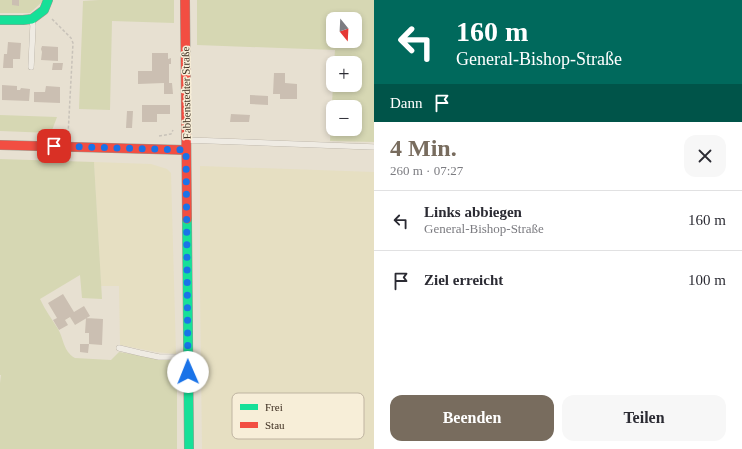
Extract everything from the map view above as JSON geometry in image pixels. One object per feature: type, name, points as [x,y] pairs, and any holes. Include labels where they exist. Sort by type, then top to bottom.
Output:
[{"type":"street","points":[[0,20],[32,19],[44,10],[48,0]]},
{"type":"street","name":"Fabbenstedter Straße","points":[[185,0],[189,449]]},
{"type":"street","points":[[0,145],[186,150]]},
{"type":"lane","points":[[30,67],[33,26],[32,19]]},
{"type":"lane","points":[[186,140],[374,147]]},
{"type":"lane","points":[[119,348],[159,357],[188,357]]},
{"type":"path","points":[[44,10],[71,38],[72,43],[67,146]]},
{"type":"path","points":[[155,137],[171,134],[174,129]]},
{"type":"shaded area","points":[[94,162],[151,164],[167,169],[171,173],[176,354],[120,345],[119,286],[101,286]]},
{"type":"shaded area","points":[[200,166],[374,172],[374,449],[202,449]]},
{"type":"green space","points":[[0,0],[43,0],[30,13],[0,13]]},
{"type":"green space","points":[[174,0],[174,23],[112,21],[110,110],[79,109],[83,1]]},
{"type":"green space","points":[[197,0],[374,0],[374,142],[330,141],[330,136],[362,136],[362,100],[332,100],[333,92],[362,92],[362,56],[335,56],[335,50],[197,45]]},
{"type":"green space","points":[[0,115],[57,117],[51,133],[0,131]]},
{"type":"green space","points":[[0,159],[94,162],[102,299],[82,298],[80,275],[40,299],[58,329],[68,352],[75,358],[111,360],[119,352],[177,360],[177,449],[0,449]]},
{"type":"building","points":[[12,0],[19,0],[19,6],[12,5]]},
{"type":"building","points":[[8,42],[21,43],[20,59],[13,59],[13,68],[3,68],[4,54],[7,54]]},
{"type":"building","points":[[42,46],[58,47],[58,61],[41,60]]},
{"type":"building","points":[[152,53],[168,53],[168,59],[171,58],[171,64],[169,64],[169,83],[172,83],[173,94],[164,94],[164,83],[138,84],[138,71],[152,71]]},
{"type":"building","points":[[53,63],[63,63],[62,70],[52,70]]},
{"type":"building","points":[[274,73],[285,73],[285,83],[297,84],[297,99],[280,99],[280,94],[273,94]]},
{"type":"building","points":[[2,85],[17,86],[17,90],[20,90],[21,88],[30,89],[29,101],[2,100]]},
{"type":"building","points":[[46,86],[60,87],[60,103],[34,102],[34,92],[45,92]]},
{"type":"building","points":[[250,95],[268,96],[268,105],[250,104]]},
{"type":"building","points":[[142,105],[170,105],[170,114],[157,114],[157,122],[142,122]]},
{"type":"building","points":[[127,111],[133,111],[132,128],[126,128]]},
{"type":"building","points":[[231,114],[250,115],[249,122],[230,122]]},
{"type":"building","points":[[63,294],[74,312],[84,306],[90,316],[75,325],[70,317],[65,320],[68,325],[59,330],[53,320],[57,318],[48,303]]},
{"type":"building","points":[[86,318],[103,319],[102,345],[89,344],[89,333],[85,333]]},
{"type":"building","points":[[80,344],[89,344],[88,353],[80,352]]},
{"type":"traffic: fast","points":[[0,20],[32,19],[44,10],[48,0]]},
{"type":"traffic: fast","points":[[187,219],[189,449]]},
{"type":"traffic: jam","points":[[185,0],[187,219]]},
{"type":"traffic: jam","points":[[0,145],[186,150]]},
{"type":"route","points":[[54,146],[186,150],[188,372]]}]
